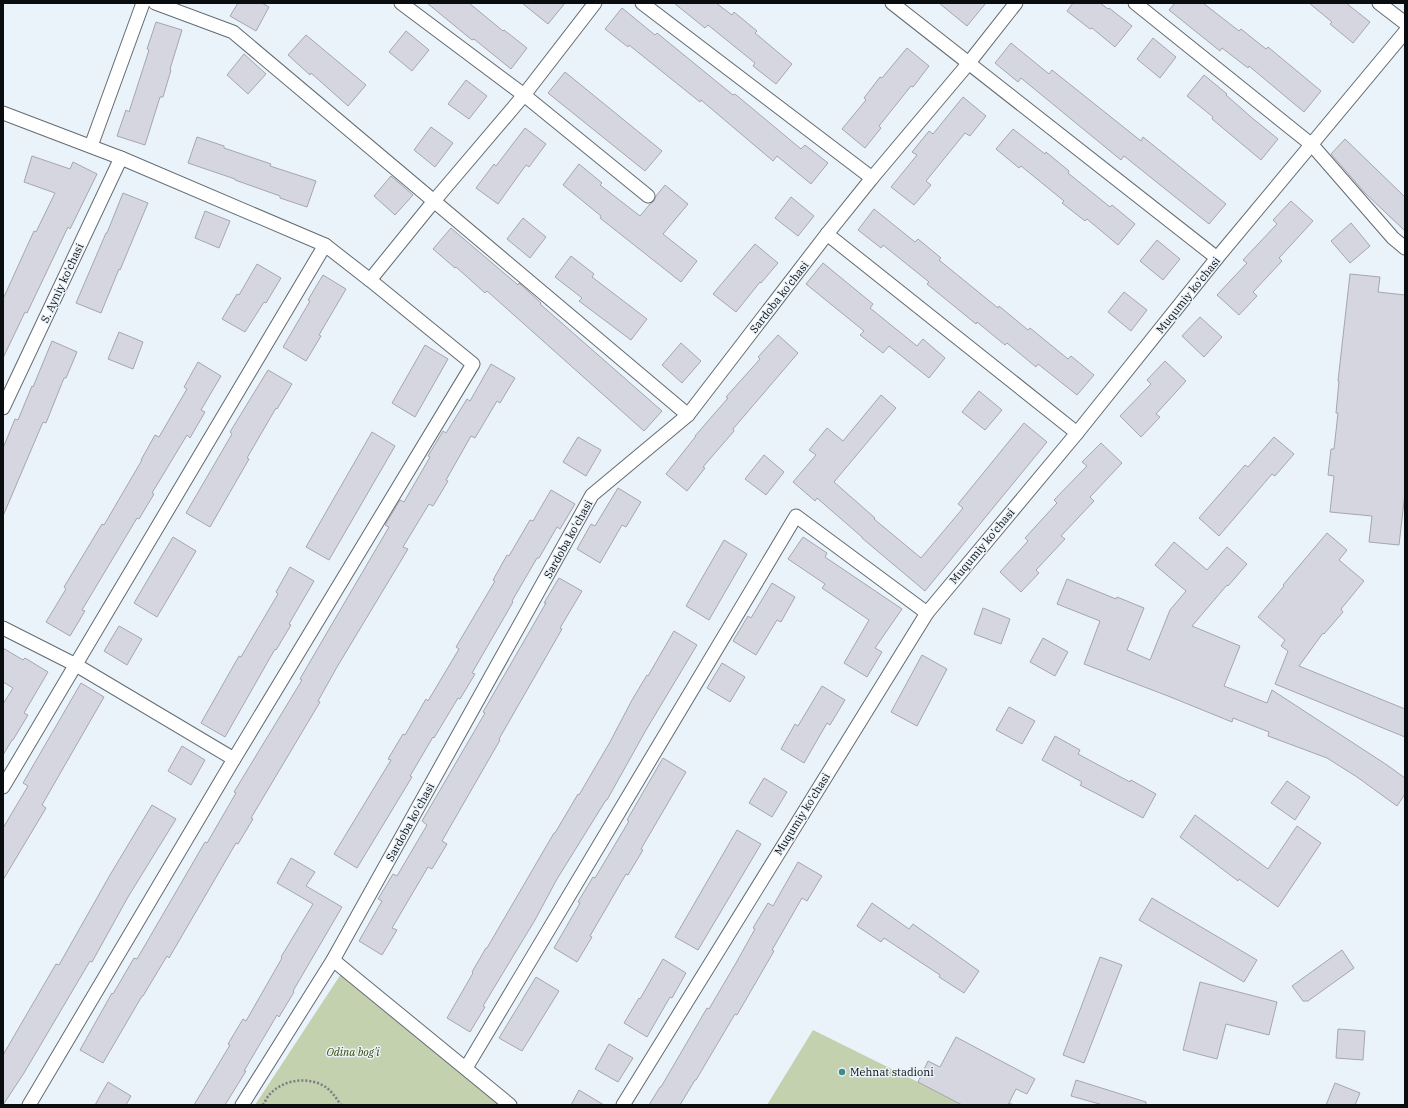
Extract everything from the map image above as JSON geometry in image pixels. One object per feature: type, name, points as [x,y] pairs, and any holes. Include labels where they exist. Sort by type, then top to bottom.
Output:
[{"type":"street","points":[[91,146],[143,3]]},
{"type":"street","points":[[155,3],[233,32],[688,415]]},
{"type":"street","points":[[400,3],[524,95],[648,196]]},
{"type":"street","points":[[370,280],[434,201],[524,95],[595,3]]},
{"type":"street","points":[[642,3],[872,178]]},
{"type":"street","points":[[892,3],[1217,258]]},
{"type":"street","name":"Sardoba ko'chasi","points":[[242,1105],[333,960],[592,495],[688,415],[826,234],[968,64],[1016,3]]},
{"type":"street","points":[[1135,3],[1312,145],[1393,238],[1405,248]]},
{"type":"street","points":[[1379,3],[1405,23]]},
{"type":"street","name":"Muqumiy ko'chasi","points":[[623,1105],[927,613],[1077,433],[1217,258],[1405,32]]},
{"type":"street","points":[[3,113],[121,158],[324,246],[370,280],[473,364],[234,759],[29,1105]]},
{"type":"street","name":"S. Ayniy ko'chasi","points":[[3,408],[121,158]]},
{"type":"street","points":[[826,234],[1077,433]]},
{"type":"street","points":[[3,787],[324,246]]},
{"type":"street","points":[[466,1068],[796,516],[927,613]]},
{"type":"street","points":[[3,628],[76,666],[234,759]]},
{"type":"street","points":[[333,960],[510,1105]]},
{"type":"path","points":[[263,1105],[270,1094],[282,1085],[296,1081],[311,1081],[325,1086],[335,1096],[341,1105]]},
{"type":"green space","name":"Odina bog'i","points":[[341,974],[503,1105],[255,1105]]},
{"type":"green space","name":"Mehnat stadioni","points":[[813,1030],[918,1082],[928,1061],[1015,1105],[767,1105]]},
{"type":"building","points":[[238,3],[262,3],[269,7],[256,31],[230,16]]},
{"type":"building","points":[[427,3],[469,3],[503,31],[504,30],[527,48],[511,69],[474,39],[472,40]]},
{"type":"building","points":[[522,3],[565,3],[548,24]]},
{"type":"building","points":[[674,3],[716,3],[732,15],[734,12],[757,31],[755,33],[792,64],[776,84],[753,66],[755,63],[708,25],[705,28]]},
{"type":"building","points":[[939,3],[986,3],[967,26]]},
{"type":"building","points":[[1073,3],[1100,3],[1132,26],[1115,47],[1092,28],[1090,29],[1067,11]]},
{"type":"building","points":[[1175,3],[1203,3],[1239,31],[1241,29],[1266,49],[1268,47],[1321,91],[1304,112],[1249,66],[1248,68],[1222,48],[1220,51],[1169,10]]},
{"type":"building","points":[[1309,3],[1346,3],[1370,22],[1353,43],[1330,24],[1332,22]]},
{"type":"building","points":[[622,8],[655,35],[657,33],[733,95],[735,94],[801,149],[805,145],[828,163],[811,184],[777,156],[773,161],[701,100],[700,102],[629,45],[628,47],[605,29]]},
{"type":"building","points":[[156,22],[182,30],[163,97],[160,97],[145,145],[117,136],[126,110],[129,112],[149,50],[147,49]]},
{"type":"building","points":[[406,31],[429,50],[412,71],[389,52]]},
{"type":"building","points":[[306,35],[366,85],[348,106],[288,55]]},
{"type":"building","points":[[1153,38],[1176,57],[1160,78],[1137,59]]},
{"type":"building","points":[[1011,43],[1049,74],[1052,70],[1141,141],[1143,137],[1226,204],[1209,224],[1124,156],[1121,160],[1021,78],[1018,82],[995,63]]},
{"type":"building","points":[[907,48],[929,66],[879,126],[881,128],[865,148],[842,129],[866,100],[864,98],[880,77],[882,78]]},
{"type":"building","points":[[244,54],[266,74],[248,94],[227,75]]},
{"type":"building","points":[[565,72],[662,151],[645,171],[548,93]]},
{"type":"building","points":[[1204,75],[1278,139],[1261,160],[1187,96]]},
{"type":"building","points":[[466,80],[487,96],[469,119],[448,104]]},
{"type":"building","points":[[963,97],[986,116],[970,136],[965,133],[926,181],[931,185],[914,205],[891,187],[917,155],[912,152],[929,131],[933,134]]},
{"type":"building","points":[[431,127],[453,143],[435,167],[414,150]]},
{"type":"building","points":[[525,128],[546,144],[529,167],[526,165],[498,204],[476,188],[494,164],[496,166]]},
{"type":"building","points":[[1013,129],[1045,154],[1046,152],[1069,171],[1068,173],[1110,207],[1112,205],[1135,224],[1118,245],[1087,219],[1085,221],[1062,203],[1064,201],[1021,166],[1019,168],[996,149]]},
{"type":"building","points":[[197,137],[271,164],[270,166],[316,181],[307,207],[280,198],[280,196],[235,179],[188,163]]},
{"type":"building","points":[[1345,139],[1405,197],[1405,231],[1365,193],[1331,154]]},
{"type":"building","points":[[32,156],[70,169],[73,162],[97,174],[70,229],[68,227],[27,313],[25,312],[3,358],[3,299],[34,231],[36,232],[55,193],[24,182]]},
{"type":"building","points":[[579,164],[602,183],[600,185],[640,216],[654,201],[665,185],[688,204],[663,234],[697,261],[681,282],[600,218],[601,216],[563,185]]},
{"type":"building","points":[[391,176],[413,195],[395,215],[374,196]]},
{"type":"building","points":[[123,193],[148,203],[101,313],[76,303]]},
{"type":"building","points":[[791,197],[814,216],[798,236],[775,218]]},
{"type":"building","points":[[1291,201],[1313,221],[1279,258],[1282,261],[1253,292],[1257,296],[1239,315],[1217,295],[1247,263],[1243,260],[1277,224],[1273,220]]},
{"type":"building","points":[[874,209],[915,242],[918,239],[941,258],[939,260],[998,308],[999,306],[1028,330],[1030,328],[1068,359],[1071,356],[1094,375],[1077,395],[1038,364],[1036,367],[1007,343],[1005,345],[977,322],[976,324],[927,284],[929,282],[883,245],[881,248],[858,230]]},
{"type":"building","points":[[205,211],[230,221],[219,248],[195,238]]},
{"type":"building","points":[[523,218],[546,237],[530,258],[507,239]]},
{"type":"building","points":[[1351,223],[1370,246],[1350,263],[1331,241]]},
{"type":"building","points":[[451,228],[518,285],[519,283],[541,303],[540,304],[662,411],[644,431],[487,291],[485,293],[433,249]]},
{"type":"building","points":[[1157,240],[1180,259],[1163,280],[1140,261]]},
{"type":"building","points":[[755,244],[778,263],[761,283],[760,282],[736,312],[713,294]]},
{"type":"building","points":[[571,256],[594,274],[592,277],[647,319],[631,340],[579,301],[582,298],[555,277]]},
{"type":"building","points":[[823,263],[873,304],[870,308],[917,346],[923,339],[945,358],[929,378],[889,346],[883,353],[860,335],[864,331],[806,284]]},
{"type":"building","points":[[257,264],[281,278],[266,303],[264,302],[245,332],[222,319],[237,294],[239,295]]},
{"type":"building","points":[[1350,274],[1380,277],[1378,292],[1405,295],[1405,493],[1399,545],[1369,542],[1372,516],[1330,512],[1334,476],[1328,475],[1331,449],[1334,449],[1338,413],[1336,413],[1338,381]]},
{"type":"building","points":[[323,275],[346,289],[319,335],[321,336],[306,361],[283,347],[310,301],[308,300]]},
{"type":"building","points":[[1124,292],[1147,310],[1131,331],[1108,312]]},
{"type":"building","points":[[1200,317],[1222,337],[1204,357],[1182,336]]},
{"type":"building","points":[[119,332],[143,342],[133,369],[108,359]]},
{"type":"building","points":[[778,335],[798,353],[733,429],[734,431],[703,467],[705,468],[687,491],[666,474],[695,436],[728,398],[726,397],[760,359],[758,357]]},
{"type":"building","points":[[52,341],[77,352],[66,378],[64,378],[46,423],[43,422],[3,516],[3,448],[15,419],[18,420]]},
{"type":"building","points":[[681,343],[701,361],[682,383],[662,365]]},
{"type":"building","points":[[425,345],[448,359],[415,417],[392,403]]},
{"type":"building","points":[[1165,361],[1186,381],[1156,414],[1160,417],[1141,437],[1120,416],[1151,384],[1147,380]]},
{"type":"building","points":[[198,362],[221,376],[201,410],[205,412],[190,438],[187,435],[152,493],[154,494],[139,519],[137,518],[82,610],[85,611],[70,636],[46,622],[66,589],[64,587],[102,524],[104,525],[155,435],[159,437],[187,389],[184,387]]},
{"type":"building","points":[[491,364],[515,378],[500,403],[497,401],[475,438],[471,436],[446,480],[448,481],[433,506],[429,504],[403,547],[408,549],[337,667],[318,701],[320,702],[251,818],[253,819],[238,844],[236,843],[169,958],[167,956],[103,1063],[80,1050],[112,993],[113,994],[134,958],[137,959],[205,842],[207,843],[236,793],[234,792],[302,680],[300,679],[389,527],[385,525],[400,500],[404,502],[443,431],[446,433],[467,399],[470,401]]},
{"type":"building","points":[[268,370],[292,384],[277,409],[276,408],[247,458],[249,459],[210,527],[186,513],[232,434],[230,432]]},
{"type":"building","points":[[979,391],[1002,410],[985,430],[962,412]]},
{"type":"building","points":[[881,395],[896,408],[834,482],[875,518],[874,519],[921,558],[963,508],[958,504],[1024,423],[1047,442],[925,591],[817,498],[815,501],[793,482],[816,455],[809,450],[827,428],[843,441]]},
{"type":"building","points":[[372,432],[395,446],[329,560],[306,547]]},
{"type":"building","points":[[578,437],[601,450],[586,476],[563,462]]},
{"type":"building","points":[[1274,437],[1294,454],[1275,476],[1272,474],[1219,536],[1199,518],[1245,465],[1248,467]]},
{"type":"building","points":[[1101,443],[1122,463],[1090,497],[1094,501],[1061,536],[1065,539],[1036,570],[1039,573],[1021,592],[1000,572],[1028,541],[1025,538],[1057,503],[1054,500],[1087,466],[1082,462]]},
{"type":"building","points":[[764,455],[784,472],[766,495],[745,479]]},
{"type":"building","points":[[618,488],[641,502],[626,527],[622,525],[600,563],[577,549],[591,524],[595,526]]},
{"type":"building","points":[[551,490],[575,504],[560,529],[557,527],[539,558],[537,558],[472,673],[475,674],[460,699],[458,698],[434,738],[433,737],[410,776],[412,777],[357,868],[334,854],[391,760],[388,759],[403,734],[405,735],[426,699],[428,701],[459,649],[456,647],[495,581],[493,580],[507,555],[509,556],[530,520],[533,521]]},
{"type":"building","points":[[1327,533],[1347,550],[1339,560],[1364,581],[1341,609],[1343,612],[1324,634],[1323,633],[1299,666],[1405,709],[1405,737],[1275,684],[1288,651],[1281,646],[1285,640],[1258,617]]},
{"type":"building","points":[[173,537],[196,551],[157,617],[134,603]]},
{"type":"building","points":[[803,537],[827,553],[825,557],[902,609],[875,648],[882,652],[867,677],[844,663],[869,620],[822,588],[825,584],[788,559]]},
{"type":"building","points":[[724,540],[747,554],[709,620],[686,606]]},
{"type":"building","points":[[1174,542],[1207,570],[1227,547],[1247,564],[1192,626],[1240,646],[1224,686],[1267,703],[1272,690],[1387,765],[1405,778],[1405,794],[1397,806],[1357,777],[1327,758],[1268,736],[1269,732],[1233,718],[1232,722],[1084,664],[1100,621],[1057,604],[1067,579],[1116,599],[1117,597],[1144,608],[1127,650],[1150,660],[1170,610],[1186,591],[1155,565]]},
{"type":"building","points":[[290,567],[314,581],[289,624],[291,625],[276,650],[275,649],[225,737],[201,723],[239,656],[241,657],[278,594],[276,592]]},
{"type":"building","points":[[559,578],[582,591],[560,628],[562,629],[499,739],[500,740],[442,841],[447,844],[432,869],[428,867],[392,928],[397,930],[382,955],[359,941],[382,901],[378,899],[393,874],[397,876],[427,825],[422,821],[485,713],[483,712]]},
{"type":"building","points":[[772,583],[795,597],[781,622],[777,620],[756,655],[733,641],[748,616],[751,618]]},
{"type":"building","points":[[983,608],[1010,619],[1001,644],[974,634]]},
{"type":"building","points":[[119,626],[142,639],[127,665],[104,651]]},
{"type":"building","points":[[674,631],[697,645],[646,730],[607,800],[557,879],[535,920],[483,1006],[485,1007],[470,1032],[447,1018],[486,948],[554,833],[578,794],[579,795],[610,742],[632,700]]},
{"type":"building","points":[[1043,638],[1068,652],[1055,676],[1030,662]]},
{"type":"building","points":[[3,648],[23,660],[25,658],[48,672],[24,713],[28,715],[3,755],[3,704],[13,688],[3,682]]},
{"type":"building","points":[[922,655],[947,669],[917,726],[891,712]]},
{"type":"building","points":[[722,663],[745,677],[730,702],[707,688]]},
{"type":"building","points":[[81,683],[104,697],[42,805],[46,808],[3,880],[3,828],[28,786],[23,783]]},
{"type":"building","points":[[822,686],[845,700],[830,725],[827,723],[804,763],[781,749],[795,724],[798,726]]},
{"type":"building","points":[[1009,707],[1035,721],[1022,744],[996,730]]},
{"type":"building","points":[[1055,736],[1080,750],[1078,754],[1156,794],[1143,818],[1080,785],[1082,782],[1042,760]]},
{"type":"building","points":[[182,746],[205,760],[191,785],[168,771]]},
{"type":"building","points":[[663,758],[686,772],[641,849],[643,850],[628,875],[626,874],[590,936],[592,937],[577,962],[554,948],[580,903],[578,902],[593,877],[595,878],[629,821],[627,820]]},
{"type":"building","points":[[764,778],[787,792],[772,817],[749,803]]},
{"type":"building","points":[[1287,781],[1310,797],[1295,820],[1271,803]]},
{"type":"building","points":[[152,805],[176,819],[128,897],[92,962],[90,961],[24,1073],[3,1105],[3,1055],[56,964],[59,965]]},
{"type":"building","points":[[1195,815],[1268,869],[1297,826],[1321,843],[1278,907],[1239,879],[1238,881],[1180,837]]},
{"type":"building","points":[[737,830],[761,844],[698,950],[675,937]]},
{"type":"building","points":[[291,858],[315,872],[306,886],[342,907],[293,991],[294,992],[279,1017],[277,1015],[225,1105],[194,1105],[230,1045],[228,1044],[243,1019],[246,1021],[282,958],[281,957],[313,904],[277,883]]},
{"type":"building","points":[[798,862],[822,876],[807,901],[802,898],[772,950],[774,951],[737,1015],[735,1014],[680,1105],[649,1105],[707,1008],[709,1009],[755,929],[753,928],[768,903],[773,906]]},
{"type":"building","points":[[1152,898],[1257,960],[1244,982],[1139,920]]},
{"type":"building","points":[[872,903],[909,929],[913,924],[979,971],[964,993],[939,977],[940,975],[884,938],[881,942],[857,926]]},
{"type":"building","points":[[1342,950],[1354,968],[1308,1001],[1303,1001],[1292,986]]},
{"type":"building","points":[[1100,957],[1122,965],[1084,1063],[1063,1055]]},
{"type":"building","points":[[663,959],[686,973],[647,1037],[624,1023]]},
{"type":"building","points":[[536,977],[559,991],[522,1051],[499,1038]]},
{"type":"building","points":[[1200,982],[1277,1002],[1269,1035],[1226,1024],[1217,1059],[1183,1050]]},
{"type":"building","points":[[1338,1029],[1365,1031],[1363,1060],[1336,1058]]},
{"type":"building","points":[[956,1037],[1035,1079],[1027,1094],[1016,1089],[1008,1105],[962,1105],[918,1082],[928,1061],[940,1067]]},
{"type":"building","points":[[609,1044],[633,1058],[618,1082],[595,1069]]},
{"type":"building","points":[[1076,1080],[1146,1102],[1146,1105],[1103,1105],[1071,1096]]},
{"type":"building","points":[[108,1082],[131,1096],[126,1105],[95,1105]]},
{"type":"building","points":[[1335,1083],[1360,1093],[1355,1105],[1326,1105]]},
{"type":"building","points":[[579,1090],[604,1105],[571,1105]]},
{"type":"place","name":"Mehnat stadioni","points":[[842,1072]]}]
